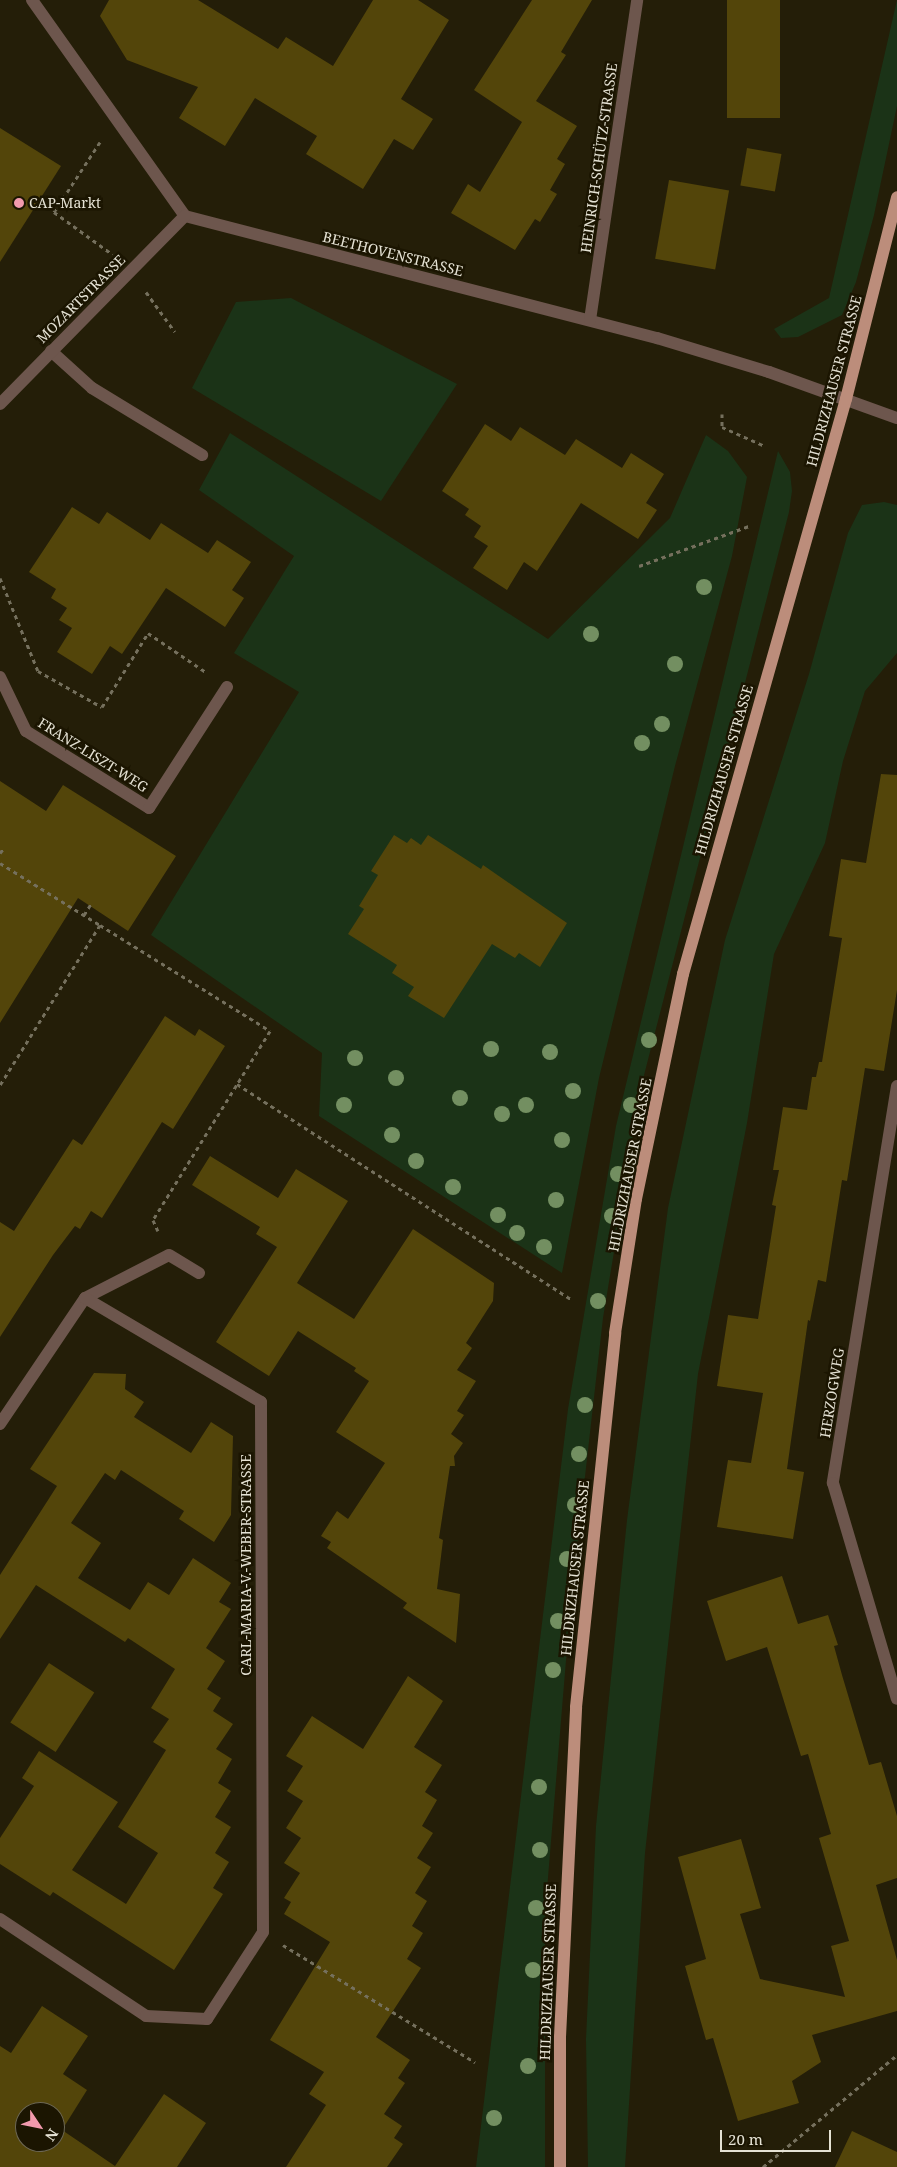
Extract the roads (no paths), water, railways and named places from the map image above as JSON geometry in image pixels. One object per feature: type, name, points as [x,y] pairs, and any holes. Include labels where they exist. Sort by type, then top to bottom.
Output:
[{"type":"main road","name":"HILDRIZHAUSER STRASSE","points":[[560,2167],[560,2037],[576,1707],[615,1333],[633,1218],[683,974],[846,398],[897,197]]},
{"type":"street","points":[[32,0],[185,216]]},
{"type":"street","name":"HEINRICH-SCHÜTZ-STRASSE","points":[[590,320],[637,0]]},
{"type":"street","name":"BEETHOVENSTRASSE","points":[[185,216],[657,338],[846,398],[897,418]]},
{"type":"street","name":"MOZARTSTRASSE","points":[[0,404],[185,216]]},
{"type":"street","points":[[51,351],[92,388],[202,455]]},
{"type":"street","name":"FRANZ-LISZT-WEG","points":[[0,677],[26,731],[149,808],[227,686]]},
{"type":"street","name":"HERZOGWEG","points":[[897,1086],[894,1090],[833,1483],[897,1699]]},
{"type":"street","points":[[0,1424],[85,1298],[169,1255],[199,1273]]},
{"type":"street","name":"CARL-MARIA-V.-WEBER-STRASSE","points":[[0,1919],[146,2016],[207,2019],[263,1932],[260,1402],[85,1298]]},
{"type":"place","name":"CAP-Markt","points":[[19,203]]}]
